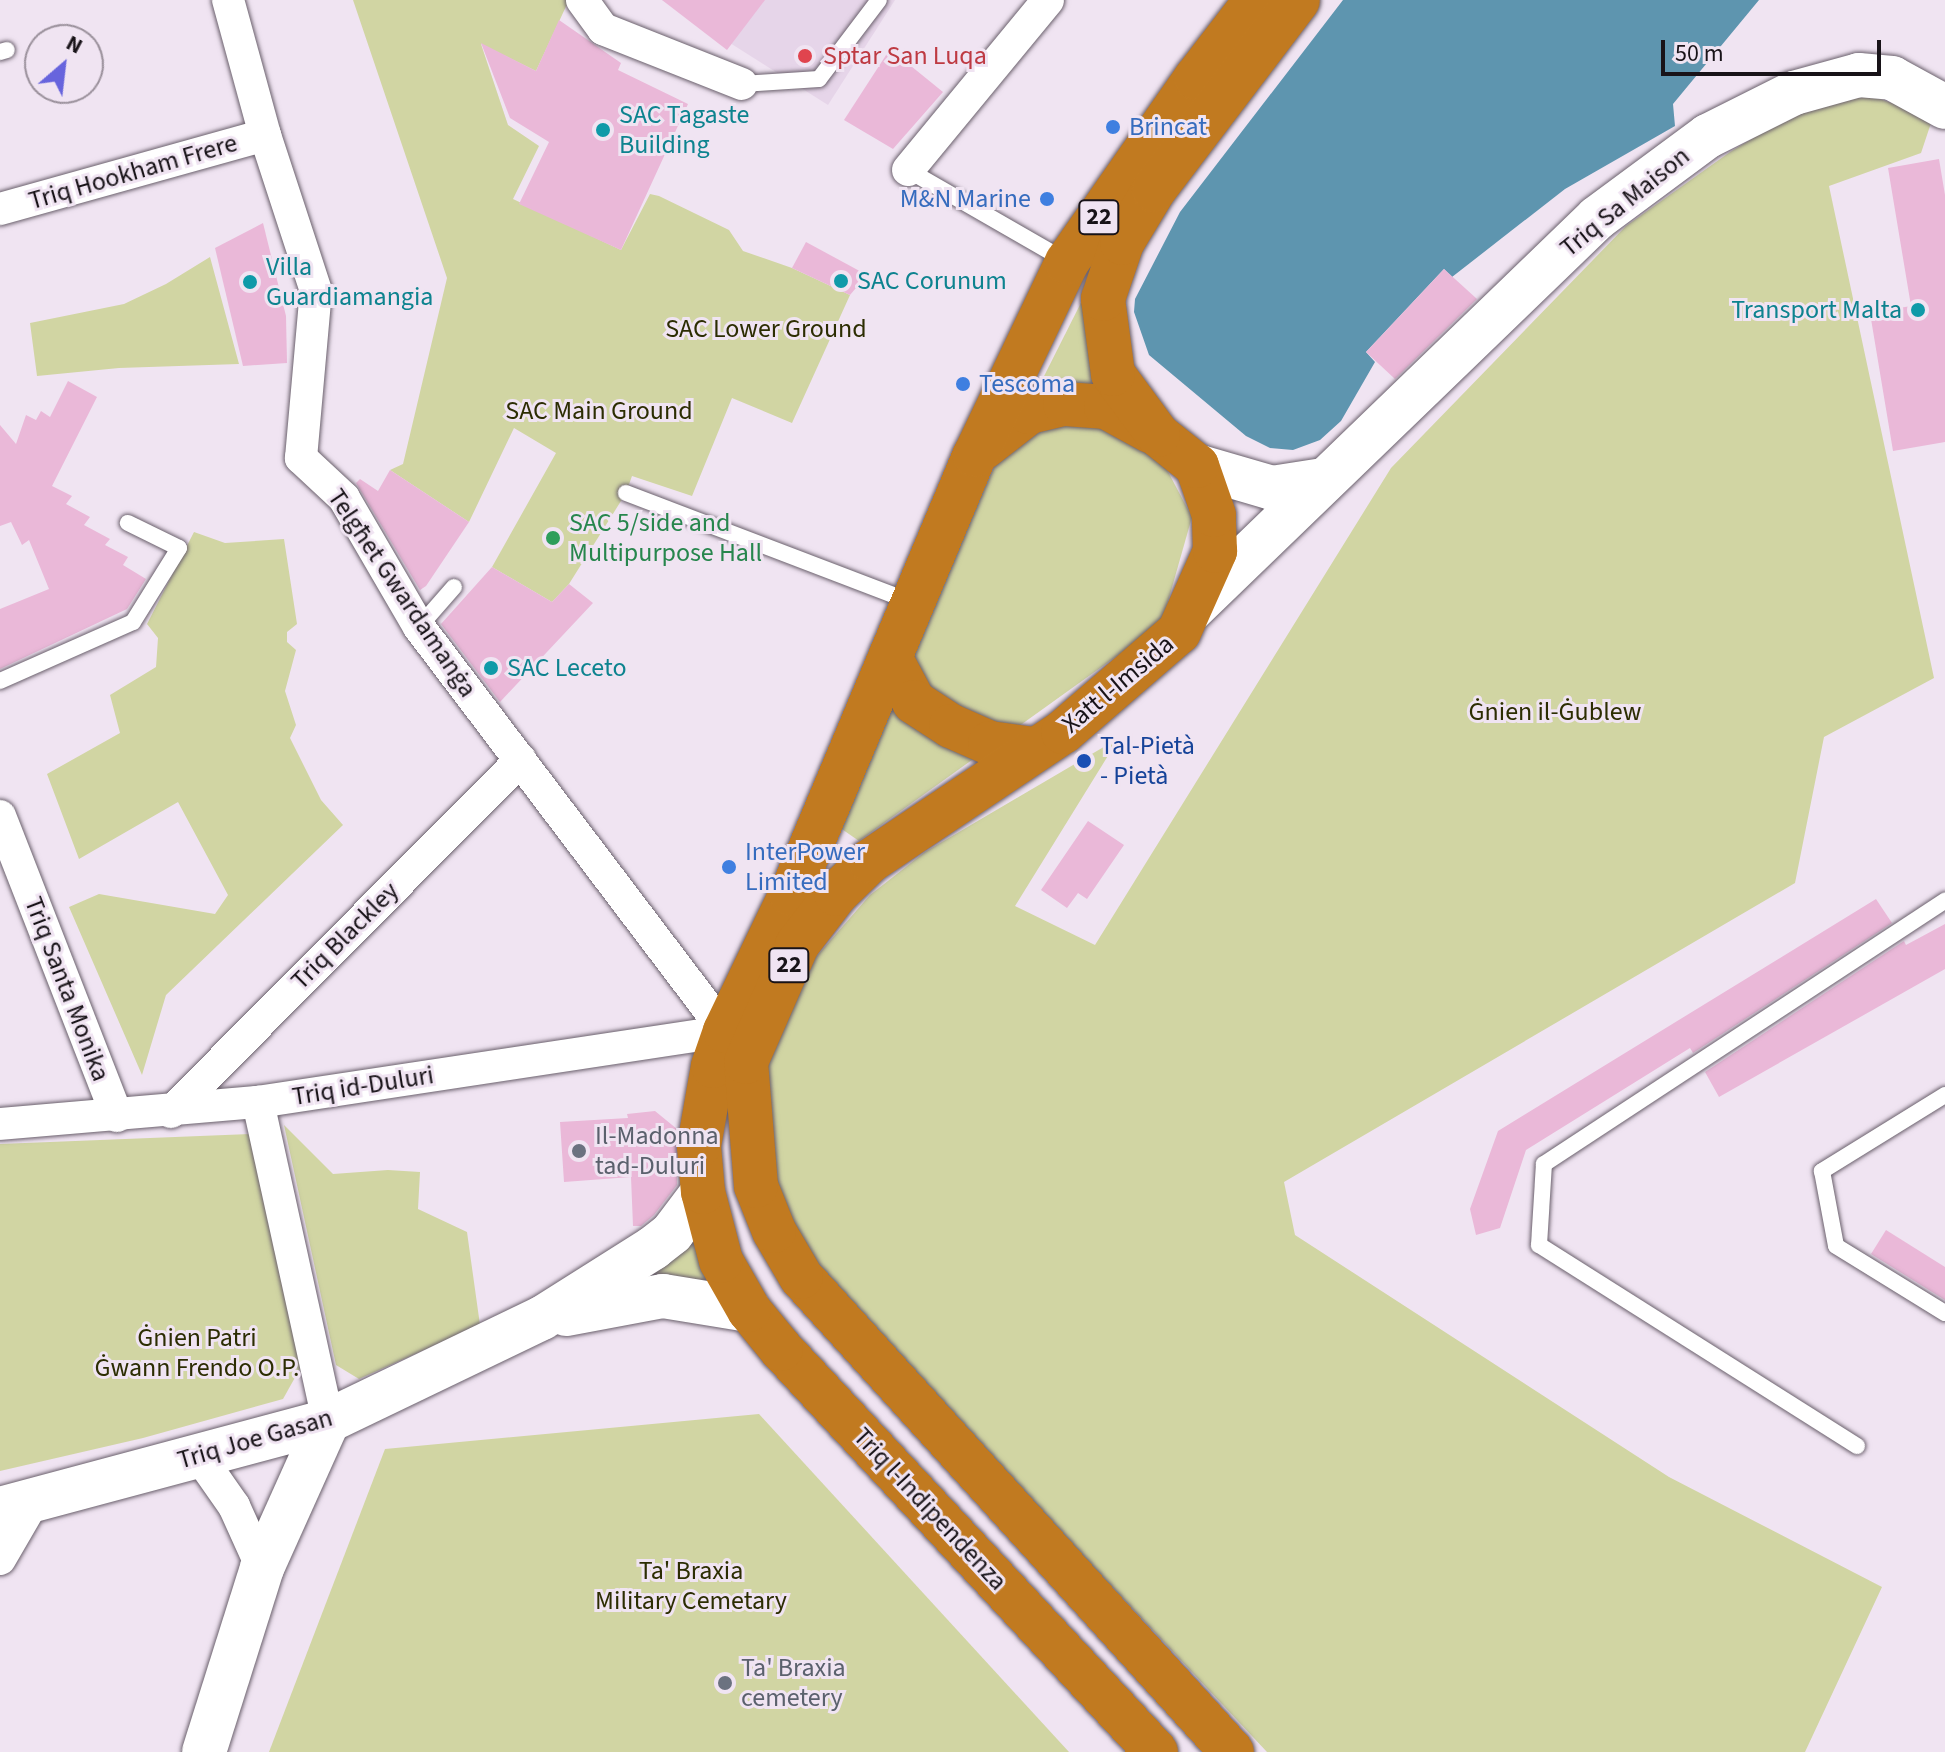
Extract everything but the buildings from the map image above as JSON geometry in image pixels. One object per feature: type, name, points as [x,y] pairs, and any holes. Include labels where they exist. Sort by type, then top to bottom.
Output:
[{"type":"highway","name":"22","points":[[703,1192],[699,1146],[713,1066],[725,1031],[791,894],[975,455],[1067,262],[1196,78],[1256,0]]},
{"type":"highway","name":"22","points":[[1197,466],[1158,435],[1113,374],[1103,299],[1122,243],[1154,190],[1298,0]]},
{"type":"highway","points":[[975,455],[1029,412],[1065,404],[1106,407],[1158,435]]},
{"type":"highway","name":"Xatt l-Imsida","points":[[1197,466],[1214,515],[1215,551],[1179,632],[1063,732],[870,861],[836,894],[797,945],[746,1062],[756,1186],[774,1231],[801,1277],[1232,1752]]},
{"type":"highway","points":[[890,657],[914,702],[951,726],[990,743],[1034,749]]},
{"type":"highway","name":"Triq l-Indipendenza","points":[[703,1192],[721,1261],[749,1310],[781,1349],[1153,1750]]},
{"type":"street","name":"Telgħet Gwardamanġa","points":[[228,0],[265,135],[316,291],[301,458],[344,498],[419,627],[725,1031]]},
{"type":"street","points":[[582,0],[603,29],[742,84]]},
{"type":"street","points":[[908,170],[1048,0]]},
{"type":"street","name":"Triq Sa Maison","points":[[1191,610],[1597,218],[1708,136],[1794,93],[1859,75],[1892,78],[1942,101]]},
{"type":"street","name":"Triq Hookham Frere","points":[[0,209],[265,135]]},
{"type":"street","points":[[1197,466],[1272,488],[1323,480]]},
{"type":"street","name":"Triq Blackley","points":[[171,1112],[520,760]]},
{"type":"street","name":"Triq Santa Monika","points":[[0,816],[117,1116]]},
{"type":"street","name":"Triq id-Duluri","points":[[0,1124],[171,1112],[258,1102],[725,1031]]},
{"type":"street","points":[[204,1752],[262,1568],[328,1421],[258,1102]]},
{"type":"street","name":"Triq Joe Gasan","points":[[16,1506],[328,1421],[542,1318],[653,1248],[672,1233],[703,1192]]},
{"type":"street","name":"Triq Joe Gasan","points":[[542,1318],[663,1296],[749,1310]]},
{"type":"street","points":[[199,1456],[234,1506],[262,1568]]},
{"type":"street","points":[[0,1559],[16,1506]]},
{"type":"lane","points":[[742,84],[819,79],[879,0]]},
{"type":"lane","points":[[908,170],[1067,262]]},
{"type":"lane","points":[[626,493],[913,602]]},
{"type":"lane","points":[[0,681],[133,622],[179,548],[128,523]]},
{"type":"lane","points":[[419,627],[454,587]]},
{"type":"lane","points":[[1857,1446],[1539,1245],[1544,1164],[1945,901]]},
{"type":"lane","points":[[1945,1095],[1822,1171],[1836,1246],[1945,1313]]},
{"type":"shaded area","name":"Sptar San Luqa","points":[[662,0],[895,0],[828,105]]},
{"type":"green space","points":[[353,0],[569,0],[536,71],[481,44],[508,125],[539,146],[513,199],[621,250],[650,194],[659,196],[729,230],[743,251],[792,268],[850,295],[792,423],[732,398],[692,496],[632,476],[626,493],[569,584],[552,602],[492,567],[556,453],[514,428],[469,522],[390,470],[403,464],[447,278]]},
{"type":"green space","name":"Ġnien il-Ġublew","points":[[1868,95],[1933,117],[1921,153],[1829,186],[1934,678],[1824,737],[1795,883],[1284,1182],[1295,1235],[1669,1477],[1882,1587],[1805,1752],[1267,1752],[855,1313],[807,1252],[773,1175],[760,1050],[816,957],[870,895],[925,852],[1119,738],[1015,906],[1095,945],[1391,468],[1626,226],[1730,152],[1821,97]]},
{"type":"green space","points":[[210,257],[239,364],[119,368],[37,376],[30,323],[124,304],[166,284]]},
{"type":"green space","points":[[1100,265],[1096,388],[1038,388]]},
{"type":"green space","points":[[1067,420],[1100,422],[1129,437],[1165,466],[1192,517],[1163,619],[1135,643],[859,841],[836,825],[1002,449]]},
{"type":"green space","points":[[194,532],[225,543],[284,539],[297,624],[287,632],[287,642],[296,650],[285,691],[296,725],[290,738],[321,800],[343,825],[166,995],[142,1075],[69,907],[99,894],[215,914],[228,895],[178,802],[79,859],[47,774],[120,733],[110,695],[156,667],[158,638],[147,624]]},
{"type":"green space","points":[[284,1125],[333,1174],[388,1170],[420,1172],[418,1209],[467,1232],[480,1325],[359,1379],[336,1365]]},
{"type":"green space","name":"Ġnien Patri Ġwann Frendo O.P.","points":[[250,1134],[302,1365],[283,1399],[143,1438],[0,1471],[0,1144]]},
{"type":"green space","points":[[693,1227],[721,1285],[585,1300]]},
{"type":"green space","name":"Ta' Braxia Military Cemetary","points":[[759,1414],[1069,1752],[269,1752],[385,1449]]},
{"type":"water","points":[[1343,0],[1759,0],[1673,104],[1675,126],[1565,189],[1452,277],[1444,269],[1366,352],[1375,362],[1341,421],[1320,440],[1293,450],[1270,448],[1246,436],[1149,355],[1134,312],[1135,299],[1180,212]]},
{"type":"place","name":"Sptar San Luqa","points":[[805,56]]},
{"type":"place","name":"Brincat","points":[[1113,127]]},
{"type":"place","name":"SAC Tagaste Building","points":[[603,130]]},
{"type":"place","name":"M&N Marine","points":[[1047,199]]},
{"type":"place","name":"SAC Corunum","points":[[841,281]]},
{"type":"place","name":"Villa Guardiamangia","points":[[250,282]]},
{"type":"place","name":"Transport Malta","points":[[1918,310]]},
{"type":"place","name":"Tescoma","points":[[963,384]]},
{"type":"place","name":"SAC 5/side and Multipurpose Hall","points":[[553,538]]},
{"type":"place","name":"SAC Leceto","points":[[491,668]]},
{"type":"place","name":"Tal-Pietà - Pietà","points":[[1084,761]]},
{"type":"place","name":"InterPower Limited","points":[[729,867]]},
{"type":"place","name":"Il-Madonna tad-Duluri","points":[[579,1151]]},
{"type":"place","name":"Ta' Braxia cemetery","points":[[725,1683]]},
{"type":"park label","name":"SAC Lower Ground","points":[[766,329]]},
{"type":"park label","name":"SAC Main Ground","points":[[599,411]]}]
